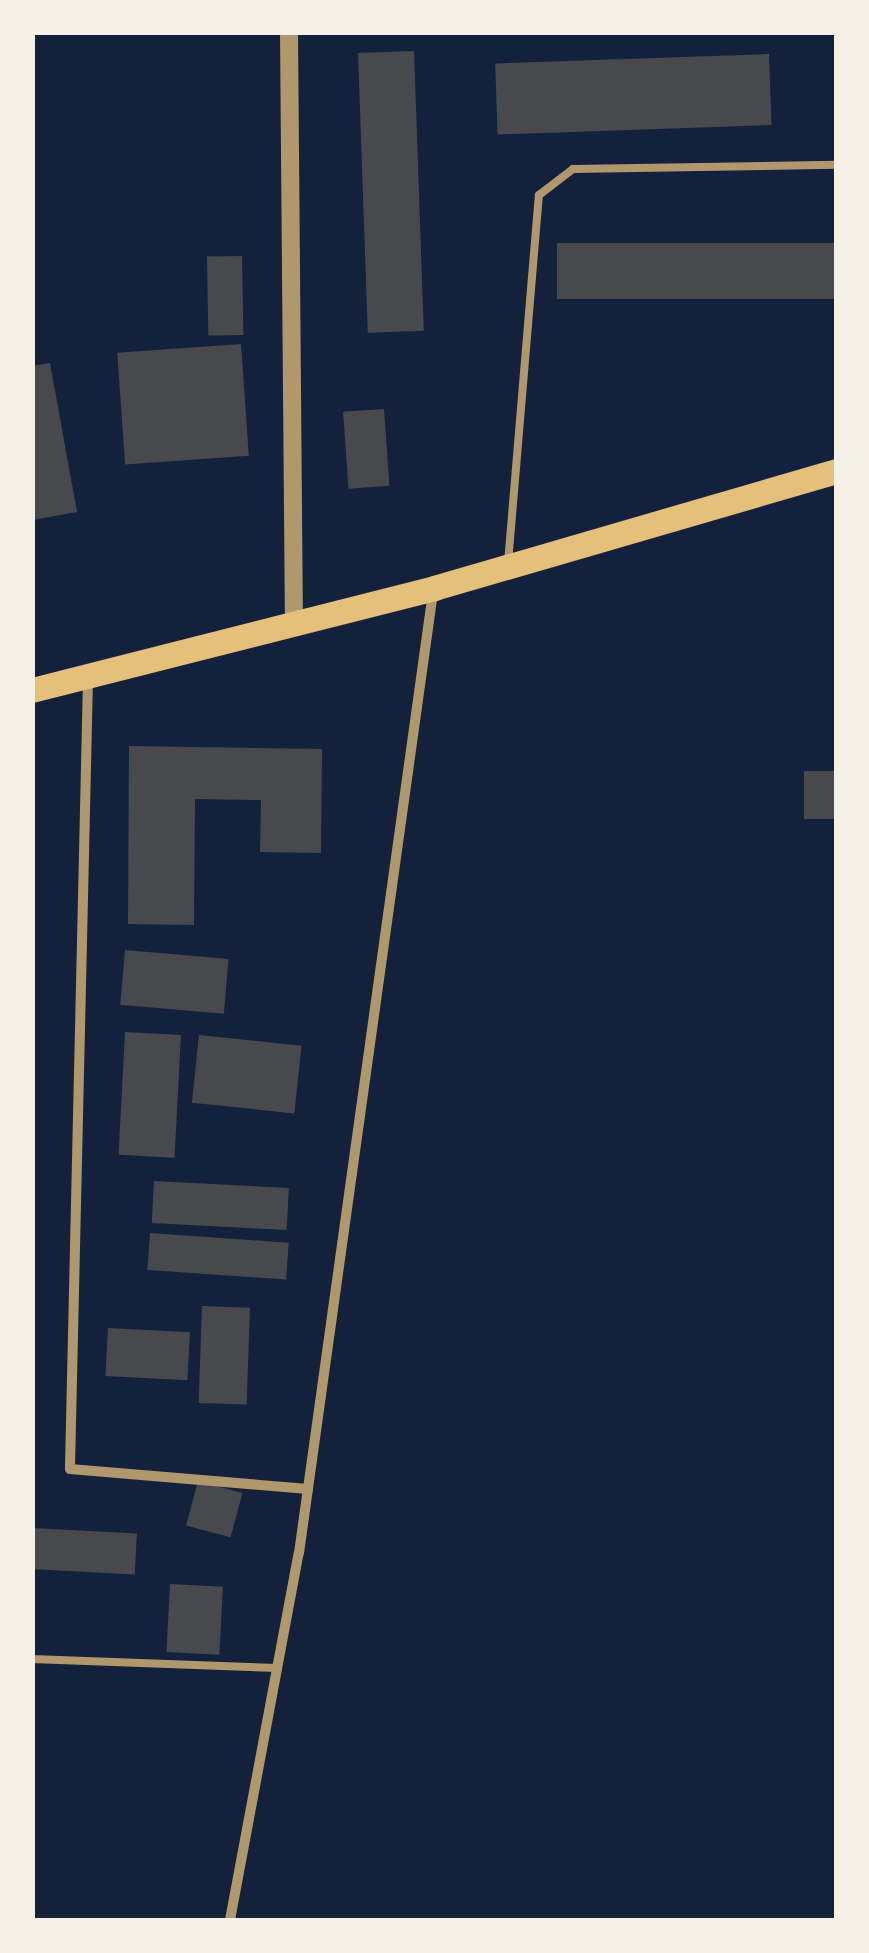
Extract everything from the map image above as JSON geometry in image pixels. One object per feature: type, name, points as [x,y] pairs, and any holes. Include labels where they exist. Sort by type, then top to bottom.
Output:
[{"type":"main road","points":[[32,690],[434,588],[836,471]]},
{"type":"street","points":[[289,32],[294,624]]},
{"type":"street","points":[[230,1920],[308,1489],[434,588]]},
{"type":"street","points":[[88,676],[70,1469],[308,1489]]},
{"type":"lane","points":[[508,564],[539,194],[572,170],[836,165]]},
{"type":"lane","points":[[32,1659],[278,1668]]},
{"type":"building","points":[[414,51],[424,331],[368,333],[358,53]]},
{"type":"building","points":[[769,54],[771,125],[498,135],[495,64]]},
{"type":"building","points":[[557,243],[836,243],[836,299],[557,299]]},
{"type":"building","points":[[242,256],[243,335],[208,336],[207,257]]},
{"type":"building","points":[[241,344],[249,456],[125,464],[117,353]]},
{"type":"building","points":[[50,363],[77,512],[32,520],[32,366]]},
{"type":"building","points":[[384,409],[389,486],[348,489],[343,412]]},
{"type":"building","points":[[129,746],[322,749],[321,853],[260,852],[261,800],[195,799],[194,925],[128,924]]},
{"type":"building","points":[[804,771],[836,771],[836,819],[804,819]]},
{"type":"building","points":[[125,950],[229,959],[224,1014],[120,1005]]},
{"type":"building","points":[[125,1032],[181,1035],[174,1158],[119,1155]]},
{"type":"building","points":[[199,1035],[301,1046],[294,1113],[192,1103]]},
{"type":"building","points":[[154,1181],[289,1188],[287,1230],[152,1223]]},
{"type":"building","points":[[150,1233],[289,1243],[286,1280],[147,1270]]},
{"type":"building","points":[[202,1306],[250,1308],[247,1405],[199,1403]]},
{"type":"building","points":[[108,1328],[190,1332],[187,1380],[105,1376]]},
{"type":"building","points":[[198,1481],[242,1493],[231,1537],[186,1525]]},
{"type":"building","points":[[32,1528],[137,1533],[135,1574],[32,1569]]},
{"type":"building","points":[[170,1584],[223,1587],[219,1655],[166,1652]]}]
